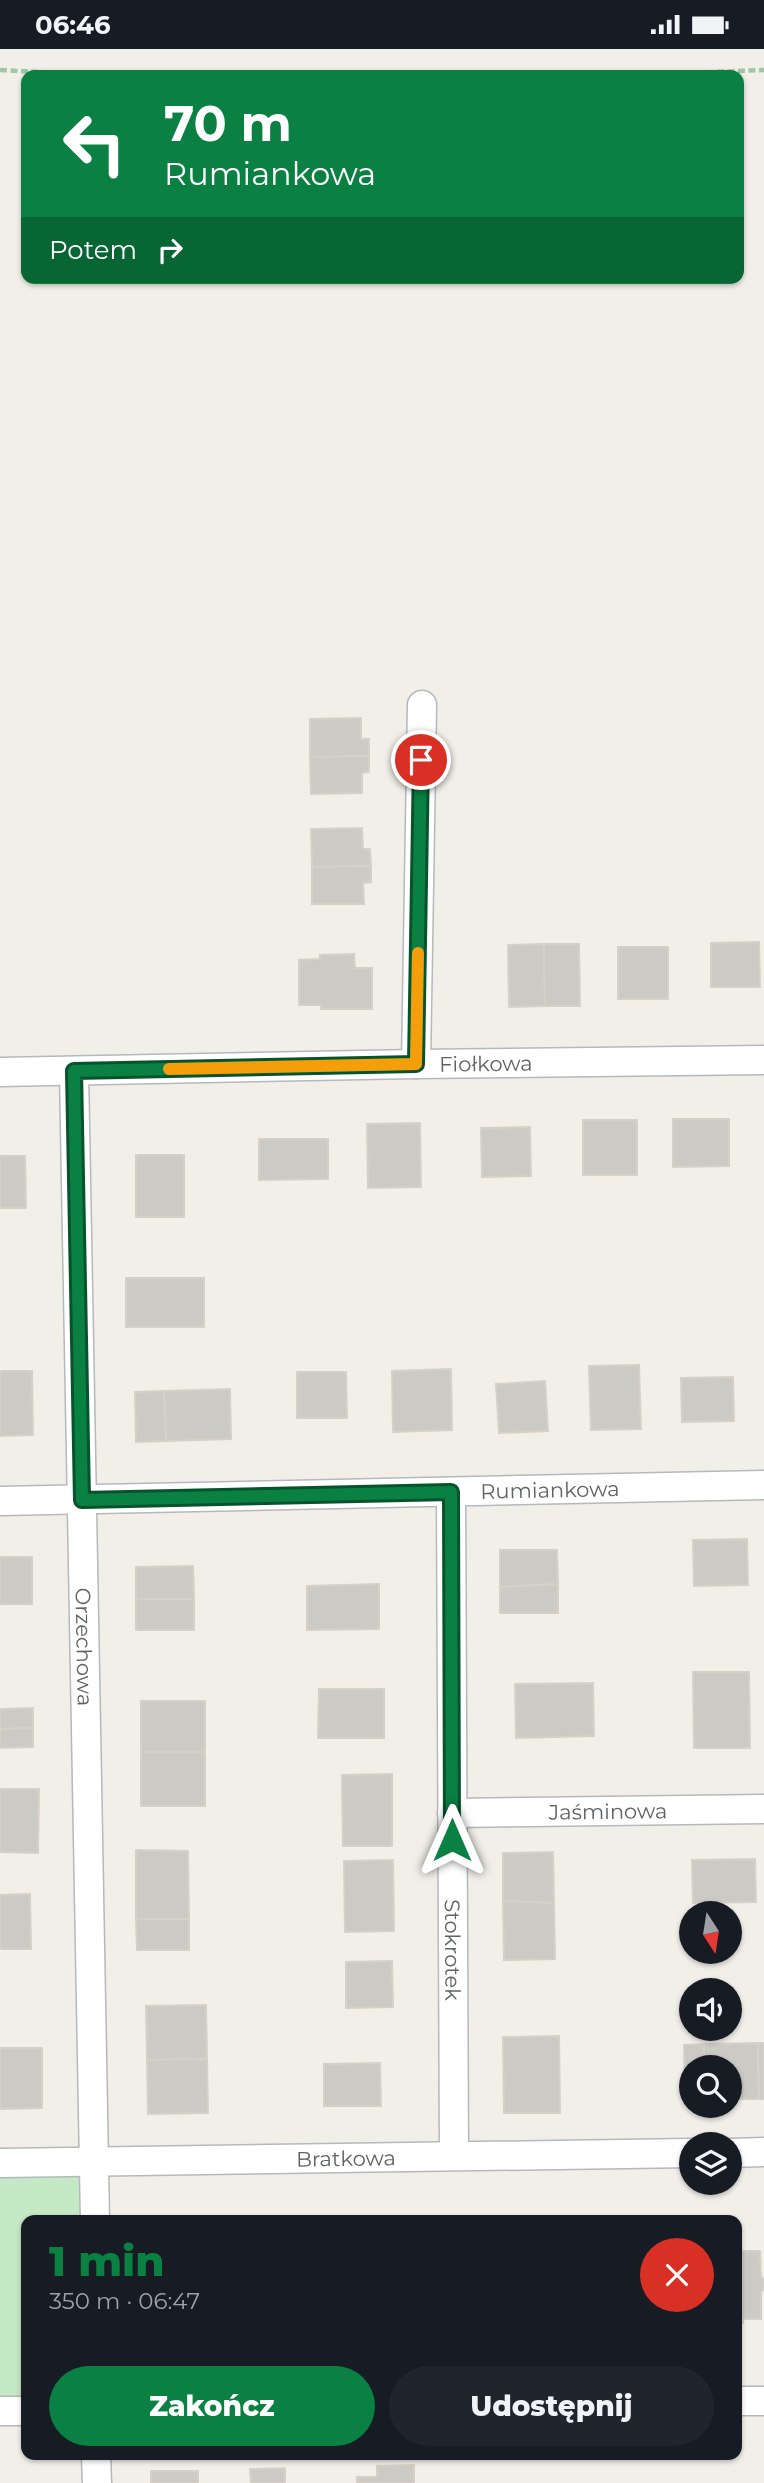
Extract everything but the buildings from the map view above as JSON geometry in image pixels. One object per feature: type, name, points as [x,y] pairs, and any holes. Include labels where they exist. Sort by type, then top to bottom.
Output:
[{"type":"street","points":[[416,1064],[422,705]]},
{"type":"street","name":"Fiołkowa","points":[[0,1072],[764,1060]]},
{"type":"street","name":"Orzechowa","points":[[74,1071],[95,2215]]},
{"type":"street","name":"Rumiankowa","points":[[0,1501],[764,1485]]},
{"type":"street","name":"Stokrotek","points":[[451,1492],[454,2155]]},
{"type":"street","name":"Jaśminowa","points":[[452,1813],[764,1809]]},
{"type":"street","points":[[742,2153],[764,2152]]},
{"type":"street","name":"Bratkowa","points":[[0,2163],[679,2153]]},
{"type":"street","points":[[742,2401],[764,2401]]},
{"type":"street","points":[[0,2411],[21,2411]]},
{"type":"street","points":[[96,2460],[97,2483]]},
{"type":"path","points":[[0,70],[21,71]]},
{"type":"path","points":[[744,71],[764,70]]},
{"type":"green space","points":[[93,2162],[93,2215],[21,2215],[21,2410],[0,2410],[0,2164]]},
{"type":"slow traffic","points":[[169,1069],[416,1064],[418,953]]},
{"type":"route","points":[[421,760],[416,1064],[74,1071],[82,1500],[451,1492],[452,1840]]}]
